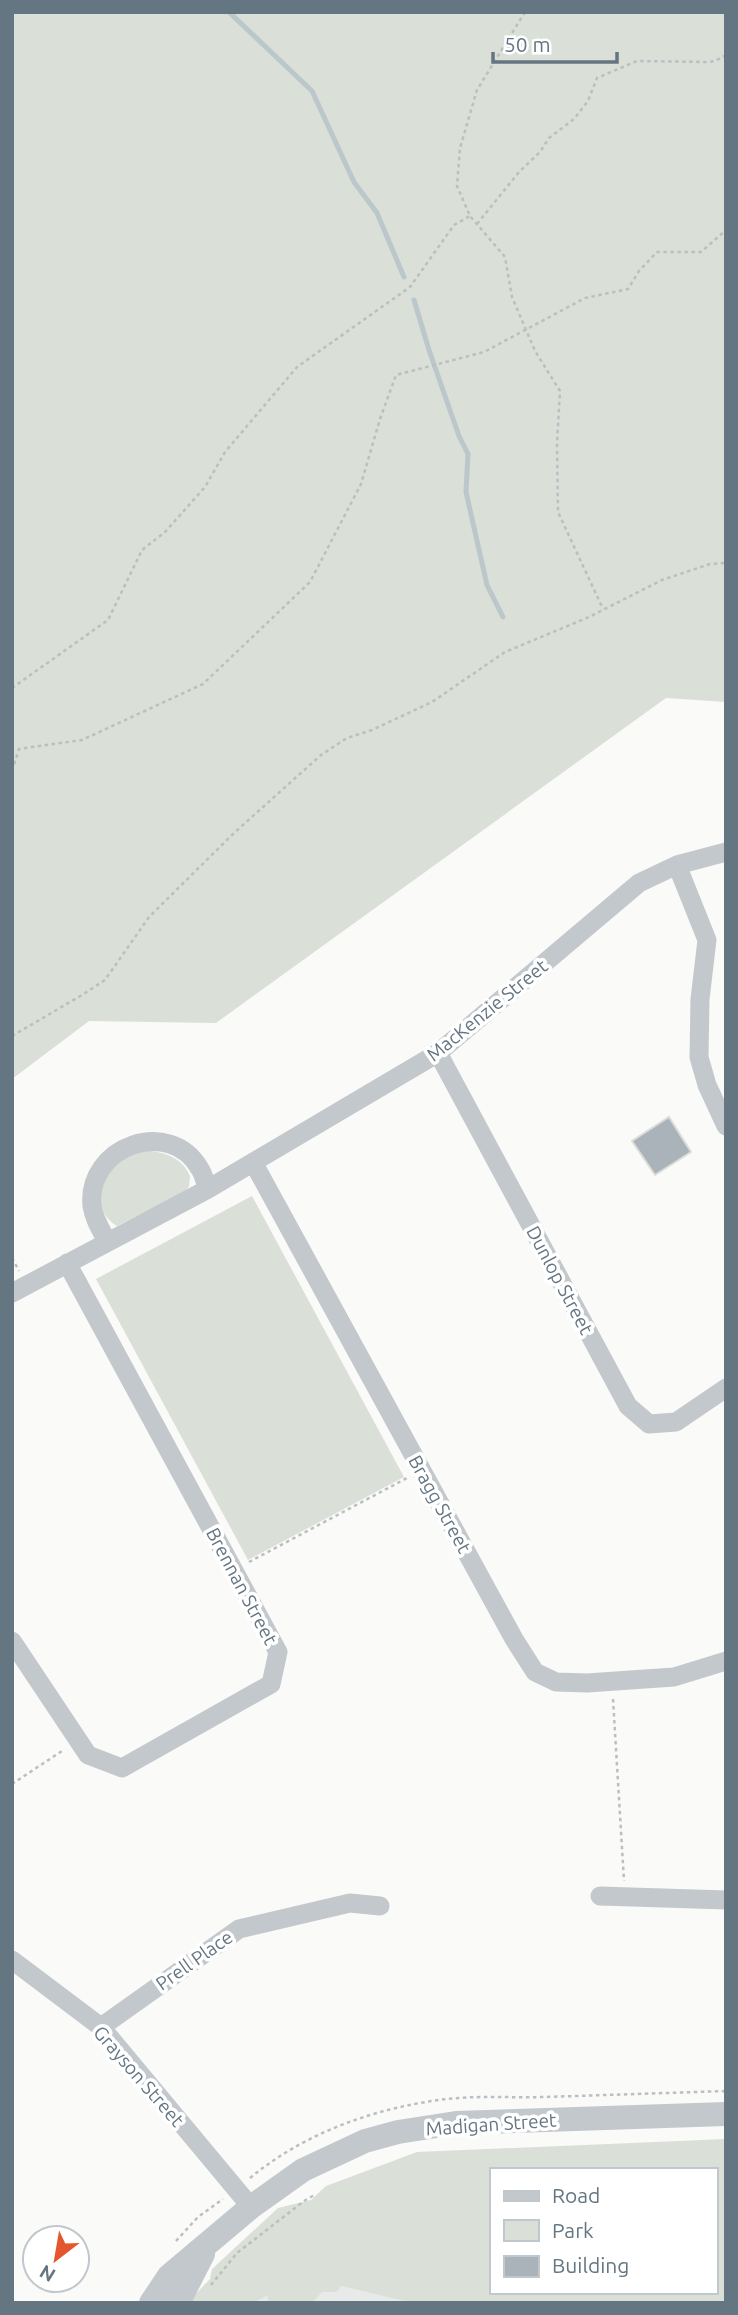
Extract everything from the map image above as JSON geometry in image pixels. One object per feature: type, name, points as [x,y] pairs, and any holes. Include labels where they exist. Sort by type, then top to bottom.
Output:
[{"type":"street","name":"MacKenzie Street","points":[[12,1293],[208,1189],[438,1053],[639,883],[677,865],[726,852]]},
{"type":"street","points":[[677,865],[707,940],[700,999],[699,1057],[707,1085],[726,1126]]},
{"type":"street","name":"Dunlop Street","points":[[438,1053],[628,1406],[649,1424],[676,1422],[726,1388]]},
{"type":"street","points":[[107,1241],[92,1207],[94,1183],[106,1162],[125,1147],[149,1142],[173,1146],[193,1159],[208,1189]]},
{"type":"street","name":"Bragg Street","points":[[253,1162],[514,1639],[535,1672],[556,1682],[612,1681],[674,1677],[726,1661]]},
{"type":"street","name":"Brennan Street","points":[[12,1641],[88,1755],[122,1768],[271,1684],[278,1651],[67,1263]]},
{"type":"street","points":[[600,1896],[726,1900]]},
{"type":"street","name":"Prell Place","points":[[100,2027],[239,1928],[350,1903],[380,1906]]},
{"type":"street","name":"Grayson Street","points":[[12,1960],[100,2027],[251,2207]]},
{"type":"street","name":"Madigan Street","points":[[151,2303],[169,2276],[251,2207],[303,2170],[365,2141],[398,2132],[456,2123],[726,2115]]},
{"type":"street","name":"Madigan Street","points":[[178,2303],[206,2247]]},
{"type":"path","points":[[525,12],[477,90],[460,148],[457,186],[470,216],[505,257],[512,296],[535,351],[560,391],[557,443],[558,512],[603,610]]},
{"type":"path","points":[[477,224],[549,138],[581,111],[597,78],[637,61],[708,62],[726,55]]},
{"type":"path","points":[[12,688],[108,620],[142,550],[165,532],[205,487],[225,452],[297,368],[410,287],[454,225],[470,216]]},
{"type":"path","points":[[12,771],[19,749],[82,740],[203,684],[310,582],[362,484],[380,419],[396,375],[484,352],[585,298],[628,289],[639,271],[657,251],[701,252],[726,230]]},
{"type":"path","points":[[12,1036],[104,980],[149,917],[234,833],[321,755],[347,738],[372,730],[432,702],[505,652],[603,610],[663,580],[710,564],[726,563]]},
{"type":"path","points":[[234,1571],[422,1471]]},
{"type":"path","points":[[612,1681],[625,1897]]},
{"type":"path","points":[[12,1784],[79,1740]]},
{"type":"path","points":[[206,2292],[237,2253],[264,2230],[316,2194]]},
{"type":"shaded area","points":[[242,2262],[412,2303],[212,2303]]},
{"type":"green space","points":[[12,12],[726,12],[726,702],[666,698],[216,1023],[89,1021],[12,1079]]},
{"type":"green space","points":[[144,1150],[165,1154],[182,1164],[190,1176],[189,1187],[117,1226],[110,1221],[101,1205],[99,1196],[103,1178],[114,1164]]},
{"type":"green space","points":[[252,1196],[404,1477],[248,1560],[96,1279]]},
{"type":"green space","points":[[726,2139],[726,2303],[412,2303],[341,2286],[337,2292],[322,2292],[312,2303],[269,2303],[267,2295],[254,2303],[187,2303],[210,2279],[212,2269],[278,2208],[311,2200],[326,2186],[417,2152]]},
{"type":"building","points":[[669,1117],[691,1152],[655,1175],[632,1141]]},
{"type":"waterway","points":[[229,12],[312,91],[354,182],[377,213],[404,277]]},
{"type":"waterway","points":[[414,300],[459,436],[468,454],[466,492],[487,585],[503,617]]}]
